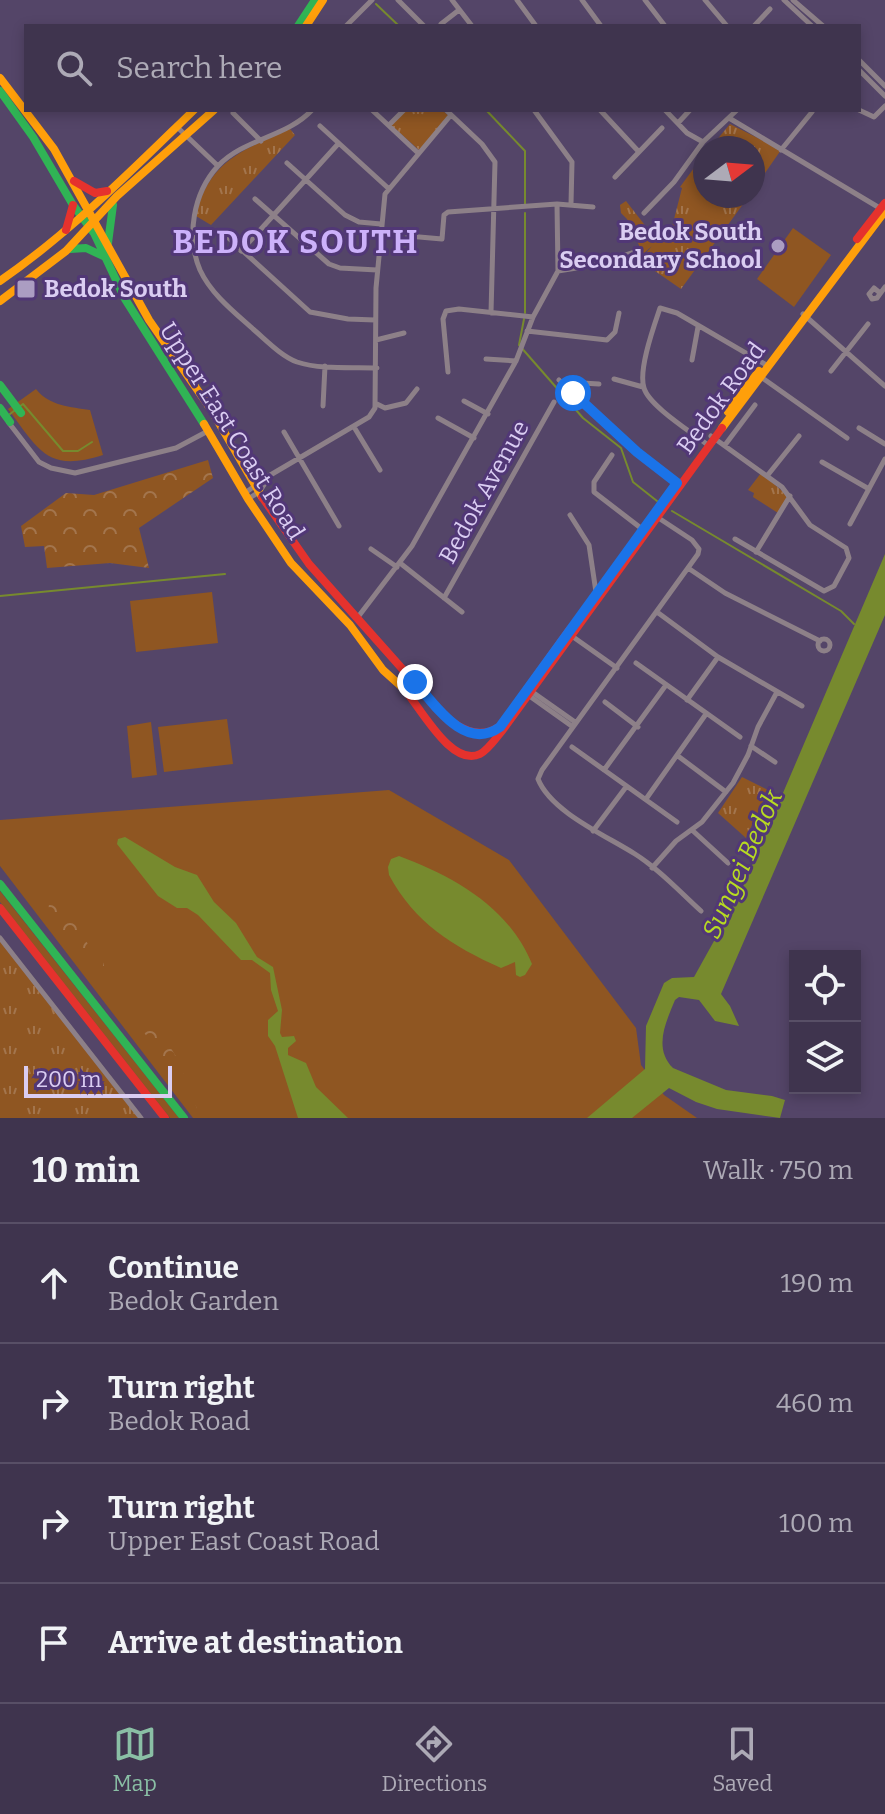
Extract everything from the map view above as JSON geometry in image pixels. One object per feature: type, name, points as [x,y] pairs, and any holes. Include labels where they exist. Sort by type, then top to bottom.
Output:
[{"type":"main road","points":[[299,24],[315,0]]},
{"type":"main road","points":[[307,24],[323,0]]},
{"type":"main road","name":"Upper East Coast Road","points":[[0,78],[24,110]]},
{"type":"main road","name":"Upper East Coast Road","points":[[0,91],[33,137],[73,205],[85,214]]},
{"type":"main road","name":"Upper East Coast Road","points":[[26,112],[54,149],[72,180],[85,214],[108,243],[149,320],[212,411],[257,489],[309,564],[443,714],[467,733],[482,735]]},
{"type":"main road","points":[[0,301],[66,251],[93,225],[113,193],[192,112]]},
{"type":"main road","points":[[0,281],[65,233],[212,112]]},
{"type":"main road","points":[[72,180],[95,193],[113,193]]},
{"type":"main road","points":[[108,243],[113,193]]},
{"type":"main road","points":[[65,233],[71,222],[73,205]]},
{"type":"main road","name":"Bedok Road","points":[[471,758],[491,745],[596,596],[884,209]]},
{"type":"main road","name":"Upper East Coast Road","points":[[93,225],[125,299],[246,496],[291,563],[350,625],[378,663],[405,690],[455,753],[471,758]]},
{"type":"main road","points":[[66,251],[86,248],[105,257]]},
{"type":"main road","points":[[0,385],[21,413]]},
{"type":"main road","points":[[0,408],[10,422]]},
{"type":"main road","name":"Bedok Road","points":[[482,735],[500,727],[528,692]]},
{"type":"main road","points":[[433,726],[441,722],[443,714]]},
{"type":"main road","points":[[0,884],[184,1118]]},
{"type":"main road","points":[[0,908],[165,1118]]},
{"type":"street","points":[[351,24],[372,0]]},
{"type":"street","points":[[398,0],[422,24]]},
{"type":"street","points":[[452,0],[470,24]]},
{"type":"street","points":[[517,0],[535,24]]},
{"type":"street","points":[[582,0],[600,24]]},
{"type":"street","points":[[645,0],[663,24]]},
{"type":"street","points":[[706,0],[725,24]]},
{"type":"street","points":[[784,0],[810,24]]},
{"type":"street","points":[[793,0],[821,24]]},
{"type":"street","points":[[756,24],[770,9]]},
{"type":"street","points":[[441,24],[459,10]]},
{"type":"street","points":[[861,62],[885,86]]},
{"type":"street","points":[[861,72],[885,96]]},
{"type":"street","points":[[861,111],[874,117],[885,106]]},
{"type":"street","points":[[307,112],[299,123],[218,166],[203,189],[194,216],[195,251],[201,273],[232,311],[278,350],[298,362],[377,368]]},
{"type":"street","points":[[374,112],[418,153]]},
{"type":"street","points":[[389,125],[402,112]]},
{"type":"street","points":[[246,496],[270,476],[372,414],[377,404],[375,320],[383,204],[388,188],[449,112],[493,157],[495,209],[491,313]]},
{"type":"street","points":[[536,112],[570,158],[571,205]]},
{"type":"street","points":[[602,112],[639,152]]},
{"type":"street","points":[[667,112],[695,136]]},
{"type":"street","points":[[678,123],[688,112]]},
{"type":"street","points":[[710,136],[735,112]]},
{"type":"street","points":[[781,150],[812,112]]},
{"type":"street","points":[[233,113],[261,141]]},
{"type":"street","points":[[729,118],[884,209]]},
{"type":"street","points":[[176,126],[218,166]]},
{"type":"street","points":[[320,126],[388,188]]},
{"type":"street","points":[[615,177],[662,128]]},
{"type":"street","points":[[241,251],[338,144]]},
{"type":"street","points":[[644,213],[674,182],[693,156]]},
{"type":"street","points":[[287,163],[352,220],[381,224]]},
{"type":"street","points":[[255,199],[329,264],[340,268],[377,270]]},
{"type":"street","points":[[358,617],[399,565],[436,507],[516,361],[533,317],[558,271],[557,204]]},
{"type":"street","points":[[408,236],[442,239],[445,213],[557,204],[593,207]]},
{"type":"street","points":[[223,233],[300,305],[315,314],[375,320]]},
{"type":"street","points":[[558,271],[595,265],[635,252]]},
{"type":"street","points":[[880,293],[885,287]]},
{"type":"street","points":[[735,539],[822,591],[828,591],[835,585],[849,559],[848,551],[810,525],[790,496],[767,476],[725,445],[710,441],[653,401],[643,387],[644,366],[660,308],[677,313],[766,365]]},
{"type":"street","points":[[448,372],[443,319],[446,311],[459,309],[533,317]]},
{"type":"street","points":[[527,331],[607,340],[615,332],[619,313]]},
{"type":"street","points":[[804,315],[885,386]]},
{"type":"street","points":[[831,371],[868,324]]},
{"type":"street","points":[[692,360],[698,327]]},
{"type":"street","points":[[376,340],[404,333]]},
{"type":"street","points":[[486,359],[516,361]]},
{"type":"street","points":[[323,406],[325,366]]},
{"type":"street","points":[[759,376],[847,438]]},
{"type":"street","points":[[614,379],[643,387]]},
{"type":"street","points":[[559,380],[637,452],[679,484]]},
{"type":"street","points":[[573,393],[582,383],[599,384]]},
{"type":"street","points":[[377,404],[385,408],[406,403],[417,389]]},
{"type":"street","points":[[464,401],[488,414]]},
{"type":"street","name":"Bedok Avenue","points":[[444,598],[554,402]]},
{"type":"street","points":[[725,445],[755,405]]},
{"type":"street","points":[[438,418],[474,438]]},
{"type":"street","points":[[10,422],[39,462],[75,473],[176,448],[208,431]]},
{"type":"street","points":[[354,427],[380,470]]},
{"type":"street","points":[[859,428],[885,444]]},
{"type":"street","points":[[284,432],[339,526]]},
{"type":"street","points":[[767,476],[799,436]]},
{"type":"street","points":[[612,455],[594,482],[594,492],[644,531]]},
{"type":"street","points":[[850,524],[885,459]]},
{"type":"street","points":[[822,462],[869,489]]},
{"type":"street","points":[[756,552],[790,496]]},
{"type":"street","points":[[570,515],[589,545],[596,596]]},
{"type":"street","points":[[656,516],[698,547],[698,554],[538,779],[567,812],[593,831],[633,853],[701,911]]},
{"type":"street","name":"Bedok Avenue","points":[[371,549],[399,565],[462,612]]},
{"type":"street","points":[[688,568],[725,593],[820,641]]},
{"type":"street","points":[[657,612],[718,657],[802,706]]},
{"type":"street","points":[[570,634],[617,668]]},
{"type":"street","points":[[687,700],[718,657]]},
{"type":"street","points":[[636,663],[740,737]]},
{"type":"street","points":[[604,770],[666,685]]},
{"type":"street","points":[[528,692],[574,725]]},
{"type":"street","points":[[652,868],[665,851],[692,830],[726,792],[743,767],[756,730],[777,692]]},
{"type":"street","points":[[605,702],[638,727]]},
{"type":"street","points":[[646,799],[706,714]]},
{"type":"street","points":[[751,746],[775,762]]},
{"type":"street","points":[[572,747],[677,822]]},
{"type":"street","points":[[678,756],[726,792]]},
{"type":"street","points":[[593,831],[626,787]]},
{"type":"street","points":[[692,830],[728,863]]},
{"type":"street","points":[[0,938],[141,1118]]},
{"type":"green space","points":[[403,112],[444,112],[451,118],[419,150],[391,125]]},
{"type":"green space","points":[[730,124],[754,136],[720,136]]},
{"type":"green space","points":[[290,129],[295,135],[211,225],[196,216],[201,198],[218,170],[257,143]]},
{"type":"green space","points":[[765,142],[781,150],[765,173]]},
{"type":"green space","points":[[693,169],[693,208],[740,208],[681,289],[655,271],[646,253],[652,246],[643,254],[627,219],[621,213],[620,205],[626,201],[658,242],[672,227],[680,187]]},
{"type":"green space","points":[[793,228],[831,255],[794,307],[757,279]]},
{"type":"green space","points":[[36,389],[54,402],[90,410],[103,455],[69,461],[46,454],[37,446],[8,409]]},
{"type":"green space","points":[[208,460],[213,478],[139,528],[149,568],[110,563],[47,568],[44,546],[25,547],[21,526],[66,493],[94,495]]},
{"type":"green space","points":[[761,473],[788,496],[778,513],[753,497],[754,493],[748,490]]},
{"type":"green space","points":[[212,592],[218,643],[136,652],[130,601]]},
{"type":"green space","points":[[227,719],[233,764],[164,772],[158,727]]},
{"type":"green space","points":[[151,722],[157,775],[132,778],[127,726]]},
{"type":"green space","points":[[742,777],[768,790],[746,838],[718,813]]},
{"type":"green space","points":[[389,790],[509,860],[636,1028],[641,1065],[664,1095],[697,1118],[193,1118],[0,866],[0,820]]},
{"type":"green space","points":[[0,891],[179,1118],[170,1118],[0,902]]},
{"type":"green space","points":[[56,902],[75,920],[91,950],[103,956],[105,975],[121,986],[104,987],[48,913],[49,904]]},
{"type":"green space","points":[[0,941],[141,1118],[0,1118]]},
{"type":"green space","points":[[150,1021],[162,1033],[184,1076],[200,1086],[206,1105],[218,1118],[201,1118],[193,1099],[180,1086],[175,1074],[142,1030],[141,1027],[150,1025]]},
{"type":"shaded area","points":[[885,554],[885,615],[721,994],[739,1026],[715,1021],[699,1000],[679,997],[675,1000],[663,1035],[664,1052],[673,1068],[726,1090],[785,1100],[780,1118],[717,1109],[669,1088],[632,1118],[587,1118],[645,1069],[646,1026],[664,983],[672,978],[694,977],[739,896]]},
{"type":"shaded area","points":[[125,837],[175,867],[197,875],[214,902],[236,923],[257,957],[273,967],[282,1010],[280,1033],[282,1037],[294,1036],[296,1041],[288,1048],[288,1055],[306,1063],[316,1087],[348,1118],[298,1118],[275,1046],[268,1036],[268,1020],[278,1011],[271,990],[270,973],[252,960],[241,960],[198,915],[187,908],[177,908],[158,896],[117,844],[118,839]]},
{"type":"shaded area","points":[[399,856],[459,884],[494,910],[522,944],[532,964],[525,975],[516,975],[515,962],[501,968],[466,951],[423,920],[389,875],[391,859]]},
{"type":"waterway","points":[[376,4],[397,24]]},
{"type":"waterway","points":[[488,112],[525,151],[525,205]]},
{"type":"waterway","points":[[525,213],[525,313]]},
{"type":"waterway","points":[[524,319],[519,345],[583,418],[621,448],[633,482],[657,501]]},
{"type":"waterway","points":[[10,414],[23,404],[63,451],[78,451],[92,442]]},
{"type":"waterway","points":[[672,511],[841,611],[854,624]]},
{"type":"waterway","points":[[0,596],[225,574]]},
{"type":"traffic: fast","points":[[299,24],[315,0]]},
{"type":"traffic: fast","points":[[0,91],[94,233],[125,299],[204,424]]},
{"type":"traffic: fast","points":[[108,243],[113,205]]},
{"type":"traffic: fast","points":[[70,249],[86,248],[103,256]]},
{"type":"traffic: fast","points":[[0,385],[21,413]]},
{"type":"traffic: fast","points":[[0,408],[10,422]]},
{"type":"traffic: fast","points":[[0,884],[184,1118]]},
{"type":"traffic: slow","points":[[307,24],[323,0]]},
{"type":"traffic: slow","points":[[0,78],[24,110]]},
{"type":"traffic: slow","points":[[26,112],[54,149],[149,320],[212,411],[262,497]]},
{"type":"traffic: slow","points":[[0,281],[76,221],[192,112]]},
{"type":"traffic: slow","points":[[0,301],[66,251],[117,196],[212,112]]},
{"type":"traffic: slow","points":[[722,428],[885,211]]},
{"type":"traffic: slow","points":[[728,412],[759,371]]},
{"type":"traffic: slow","points":[[204,424],[248,499],[291,563],[350,625],[383,670],[403,688]]},
{"type":"traffic: jam","points":[[74,181],[95,193],[107,191]]},
{"type":"traffic: jam","points":[[857,239],[885,203]]},
{"type":"traffic: jam","points":[[66,230],[73,205]]},
{"type":"traffic: jam","points":[[403,688],[447,744],[469,756],[483,752],[502,731],[722,428]]},
{"type":"traffic: jam","points":[[262,497],[309,564],[446,718],[460,727],[481,733],[503,724]]},
{"type":"traffic: jam","points":[[514,707],[570,629]]},
{"type":"traffic: jam","points":[[0,908],[165,1118]]},
{"type":"place","name":"Bedok South Secondary School","points":[[778,246]]},
{"type":"place","name":"Bedok South","points":[[26,289]]},
{"type":"district","name":"BEDOK SOUTH","points":[[296,242]]},
{"type":"route","points":[[415,682],[446,718],[467,733],[487,734],[500,727],[677,483],[637,452],[573,393]]},
{"type":"water label","name":"Sungei Bedok","points":[[742,864]]}]
